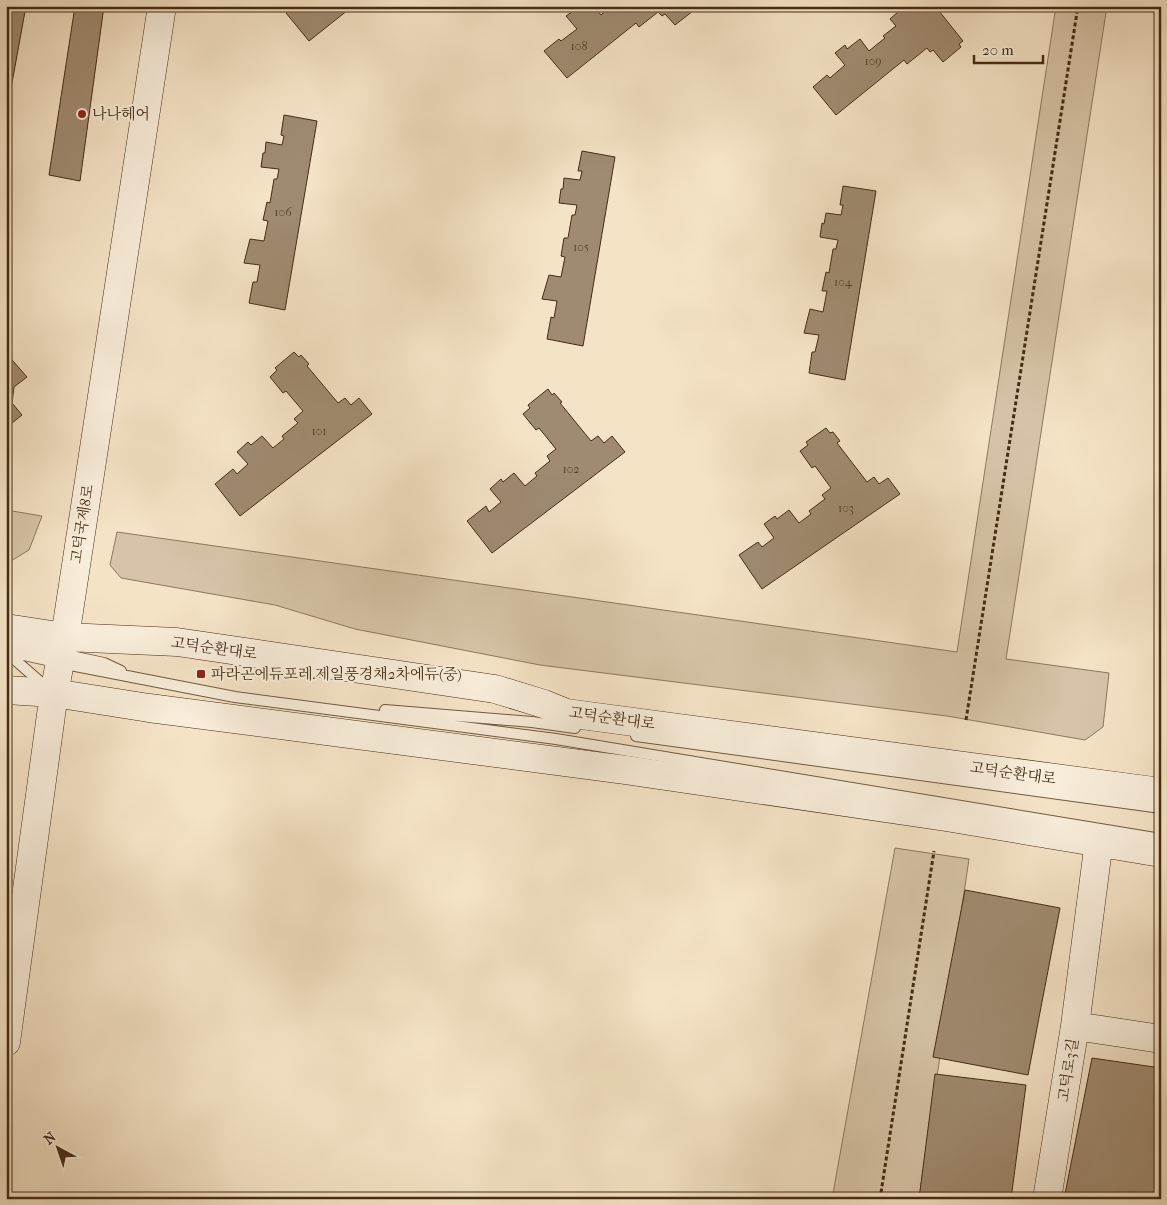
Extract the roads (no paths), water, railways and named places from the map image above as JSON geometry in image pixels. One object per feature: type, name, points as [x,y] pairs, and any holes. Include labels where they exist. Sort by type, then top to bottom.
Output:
[{"type":"street","name":"고덕국제8로","points":[[6,1042],[54,694],[162,6]]},
{"type":"street","name":"고덕순환대로","points":[[6,628],[62,651],[177,642],[495,689],[544,704],[574,721],[1161,792]]},
{"type":"street","points":[[6,690],[54,694],[159,710],[626,770],[1099,841],[1161,853]]},
{"type":"street","points":[[1075,1026],[1099,841]]},
{"type":"street","name":"고덕로3길","points":[[1047,1199],[1075,1026],[1161,1039]]},
{"type":"lane","points":[[6,642],[95,655],[104,663]]},
{"type":"lane","points":[[62,651],[104,663],[123,672],[256,694],[373,709],[532,722],[574,721]]},
{"type":"lane","points":[[6,652],[62,651],[235,697],[556,739],[1161,839]]},
{"type":"lane","points":[[6,652],[54,694]]},
{"type":"lane","points":[[532,722],[574,721]]},
{"type":"lane","points":[[630,735],[1161,808]]},
{"type":"place","name":"나나헤어","points":[[82,114]]},
{"type":"place","name":"파라곤에듀포레.제일풍경채2차에듀(중)","points":[[201,674]]}]
